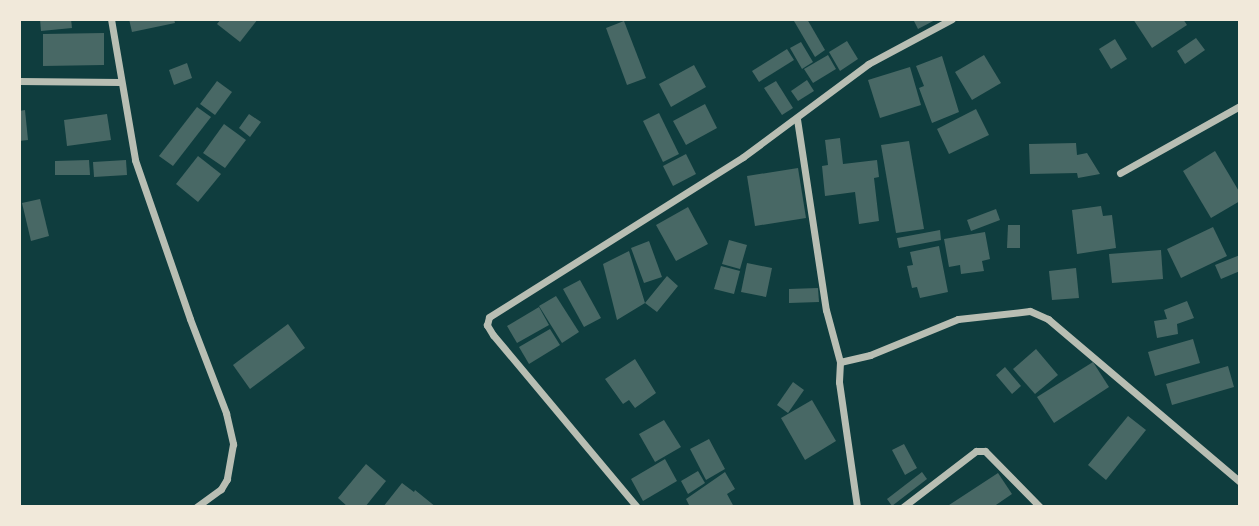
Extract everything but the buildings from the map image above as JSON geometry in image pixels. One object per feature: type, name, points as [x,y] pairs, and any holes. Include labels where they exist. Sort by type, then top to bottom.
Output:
[{"type":"street","points":[[111,19],[135,160],[226,413],[233,444],[227,479],[221,489],[196,507]]},
{"type":"street","points":[[637,507],[493,335],[487,321],[743,157],[868,64],[952,19]]},
{"type":"street","points":[[19,81],[120,82]]},
{"type":"street","points":[[1120,173],[1240,106]]},
{"type":"street","points":[[797,119],[827,310],[840,362],[839,382],[857,507]]},
{"type":"street","points":[[840,362],[870,355],[958,319],[1030,311],[1048,319],[1240,482]]},
{"type":"street","points":[[903,507],[976,452],[985,451],[1040,507]]}]
